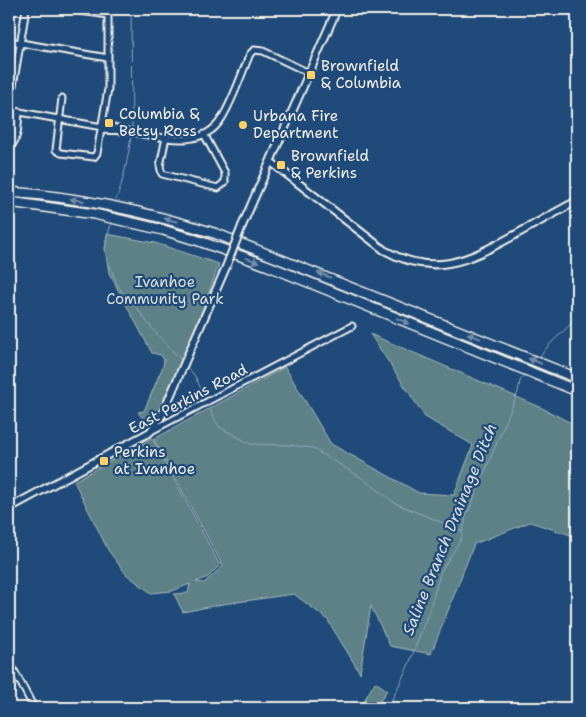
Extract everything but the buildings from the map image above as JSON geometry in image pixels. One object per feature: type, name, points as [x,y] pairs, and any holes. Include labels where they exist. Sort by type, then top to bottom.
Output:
[{"type":"highway","points":[[9,192],[116,206],[166,218],[217,234],[577,378]]},
{"type":"highway","points":[[9,202],[94,214],[155,228],[199,241],[266,265],[577,392]]},
{"type":"street","points":[[26,9],[9,110],[102,127],[105,125],[121,130],[166,138],[189,139],[204,134],[216,126],[222,118],[250,54],[254,50],[263,51],[309,73]]},
{"type":"street","points":[[67,9],[108,15]]},
{"type":"street","points":[[62,98],[56,147],[58,152],[94,157],[97,153],[108,89],[108,9]]},
{"type":"street","points":[[150,432],[162,415],[337,9]]},
{"type":"street","points":[[9,41],[108,58]]},
{"type":"street","points":[[9,147],[15,141],[20,112]]},
{"type":"street","points":[[166,138],[160,166],[162,174],[218,188],[225,182],[225,173],[204,134]]},
{"type":"street","points":[[271,162],[373,242],[393,255],[410,261],[434,264],[452,263],[479,254],[577,200]]},
{"type":"street","name":"East Perkins Road","points":[[9,508],[352,326]]},
{"type":"street","points":[[9,661],[34,708]]},
{"type":"green space","name":"Ivanhoe Community Park","points":[[107,234],[155,243],[219,264],[183,364],[155,422],[146,423],[138,412],[144,411],[164,360],[161,355],[152,353],[109,273],[105,249]]},
{"type":"green space","points":[[370,334],[540,407],[577,426],[577,537],[530,522],[474,544],[431,654],[390,646],[371,606],[360,673],[327,619],[294,594],[183,612],[174,594],[188,593],[190,584],[172,591],[151,593],[126,574],[108,550],[74,481],[152,438],[220,565],[208,577],[196,582],[204,583],[223,566],[154,439],[285,367],[331,444],[419,493],[454,495],[473,445],[425,417]]},
{"type":"green space","points":[[375,682],[387,690],[376,708],[360,708]]},
{"type":"waterway","points":[[131,9],[132,127]]},
{"type":"waterway","points":[[116,200],[131,136]]},
{"type":"waterway","points":[[111,225],[106,240],[105,252],[116,282],[123,294],[181,360]]},
{"type":"waterway","name":"Saline Branch Drainage Ditch","points":[[538,358],[577,318]]},
{"type":"waterway","points":[[188,368],[195,376],[206,400]]},
{"type":"waterway","name":"Saline Branch Drainage Ditch","points":[[388,708],[409,664],[430,608],[441,571],[461,539],[466,517],[518,392],[520,381],[525,375]]},
{"type":"waterway","points":[[207,404],[219,427],[251,444],[290,445],[312,448],[362,478],[395,503],[462,531]]},
{"type":"place","name":"Brownfield & Columbia","points":[[311,75]]},
{"type":"place","name":"Columbia & Betsy Ross","points":[[109,123]]},
{"type":"place","name":"Urbana Fire Department","points":[[243,125]]},
{"type":"place","name":"Brownfield & Perkins","points":[[281,165]]},
{"type":"place","name":"Perkins at Ivanhoe","points":[[104,461]]}]
